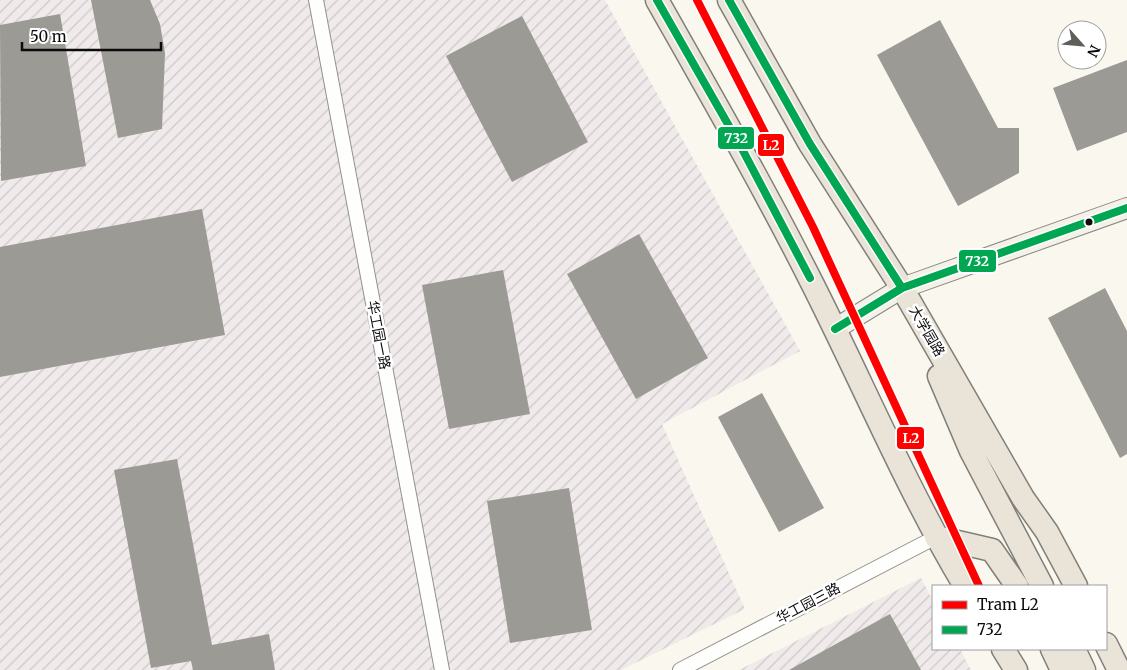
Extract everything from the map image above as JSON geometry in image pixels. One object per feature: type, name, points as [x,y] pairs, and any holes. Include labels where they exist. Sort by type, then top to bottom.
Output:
[{"type":"main road","points":[[657,0],[741,147],[835,328],[936,536],[965,585]]},
{"type":"main road","name":"大学园路","points":[[729,0],[810,144],[902,288],[1024,498],[1047,532],[1075,585]]},
{"type":"main road","points":[[835,328],[902,288],[1127,208]]},
{"type":"main road","points":[[902,288],[971,452],[1041,585]]},
{"type":"main road","points":[[936,536],[992,550],[1016,585]]},
{"type":"main road","points":[[1107,646],[1119,670]]},
{"type":"main road","points":[[1004,650],[1016,670]]},
{"type":"main road","points":[[1052,650],[1062,670]]},
{"type":"main road","points":[[1074,650],[1084,670]]},
{"type":"street","name":"华工园一路","points":[[316,0],[442,670]]},
{"type":"street","name":"华工园三路","points":[[680,670],[936,536]]},
{"type":"shaded area","points":[[0,0],[605,0],[800,351],[662,424],[745,609],[621,670],[0,670]]},
{"type":"shaded area","points":[[921,578],[932,599],[932,650],[961,650],[971,670],[739,670]]},
{"type":"building","points":[[91,0],[150,0],[160,24],[165,53],[162,129],[118,138]]},
{"type":"building","points":[[60,14],[86,166],[1,181],[0,25]]},
{"type":"building","points":[[522,16],[588,142],[512,182],[446,56]]},
{"type":"building","points":[[940,20],[998,128],[1019,128],[1019,173],[958,206],[877,55]]},
{"type":"building","points":[[1127,60],[1127,132],[1077,151],[1053,88],[1101,70],[1107,70],[1107,68]]},
{"type":"building","points":[[202,209],[225,335],[0,377],[0,247]]},
{"type":"building","points":[[639,234],[708,358],[636,399],[567,274]]},
{"type":"building","points":[[503,270],[530,414],[449,429],[422,285]]},
{"type":"building","points":[[1105,288],[1127,331],[1127,454],[1120,458],[1048,318]]},
{"type":"building","points":[[762,393],[824,508],[779,532],[718,417]]},
{"type":"building","points":[[177,459],[212,645],[269,634],[275,670],[193,670],[191,661],[151,668],[114,470]]},
{"type":"building","points":[[569,488],[592,630],[510,643],[487,501]]},
{"type":"building","points":[[890,614],[921,670],[789,670]]},
{"type":"tram line","name":"L2","points":[[697,0],[813,227],[979,585]]},
{"type":"transit line","name":"732","points":[[657,0],[741,147],[810,278]]},
{"type":"transit line","name":"732","points":[[729,0],[810,144],[902,288]]},
{"type":"transit line","name":"732","points":[[835,329],[902,288],[1127,208]]}]
